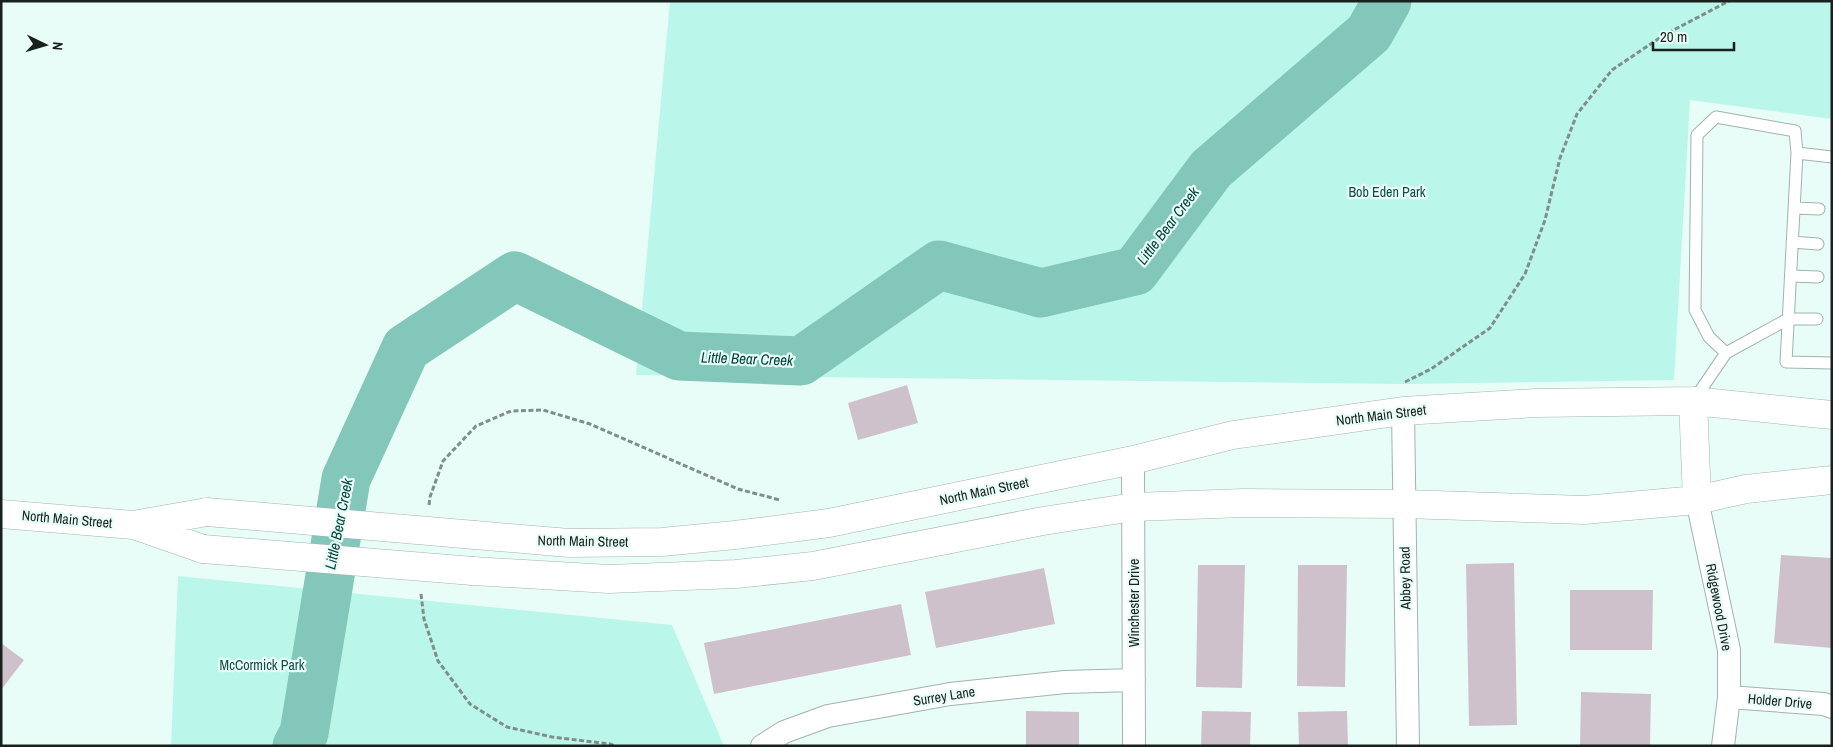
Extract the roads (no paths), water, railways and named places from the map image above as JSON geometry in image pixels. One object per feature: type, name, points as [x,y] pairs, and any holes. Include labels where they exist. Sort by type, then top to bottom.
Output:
[{"type":"main road","name":"North Main Street","points":[[133,525],[207,512],[569,543],[662,542],[829,523],[1133,460],[1233,435],[1400,398],[1536,402],[1693,402],[1832,415]]},
{"type":"main road","points":[[1693,402],[1697,500]]},
{"type":"main road","name":"North Main Street","points":[[1,514],[133,525],[203,549],[473,571],[609,579],[736,574],[813,566],[1043,522],[1134,507],[1244,503],[1404,504],[1584,510],[1697,500],[1746,489],[1832,480]]},
{"type":"street","name":"Abbey Road","points":[[1400,398],[1404,504],[1408,746]]},
{"type":"street","name":"Winchester Drive","points":[[1133,460],[1134,746]]},
{"type":"street","name":"Ridgewood Drive","points":[[1697,500],[1729,650],[1729,697],[1723,746]]},
{"type":"street","name":"Surrey Lane","points":[[762,746],[784,732],[828,716],[950,694],[1065,682],[1134,680]]},
{"type":"street","name":"Holder Drive","points":[[1729,697],[1824,704],[1832,707]]},
{"type":"lane","points":[[1726,353],[1709,337],[1695,310],[1697,135],[1716,117],[1795,132],[1797,153],[1786,362],[1832,363]]},
{"type":"lane","points":[[1797,153],[1832,157]]},
{"type":"lane","points":[[1794,208],[1820,209]]},
{"type":"lane","points":[[1792,242],[1818,244]]},
{"type":"lane","points":[[1791,276],[1818,277]]},
{"type":"lane","points":[[1693,402],[1726,353],[1788,319],[1817,319]]},
{"type":"waterway","name":"Little Bear Creek","points":[[297,746],[304,733],[346,479],[406,348],[515,276],[679,356],[801,361],[939,265],[1041,293],[1135,271],[1211,169],[1369,33],[1387,1]]},
{"type":"park label","name":"Bob Eden Park","points":[[1387,192]]},
{"type":"park label","name":"McCormick Park","points":[[262,665]]}]
